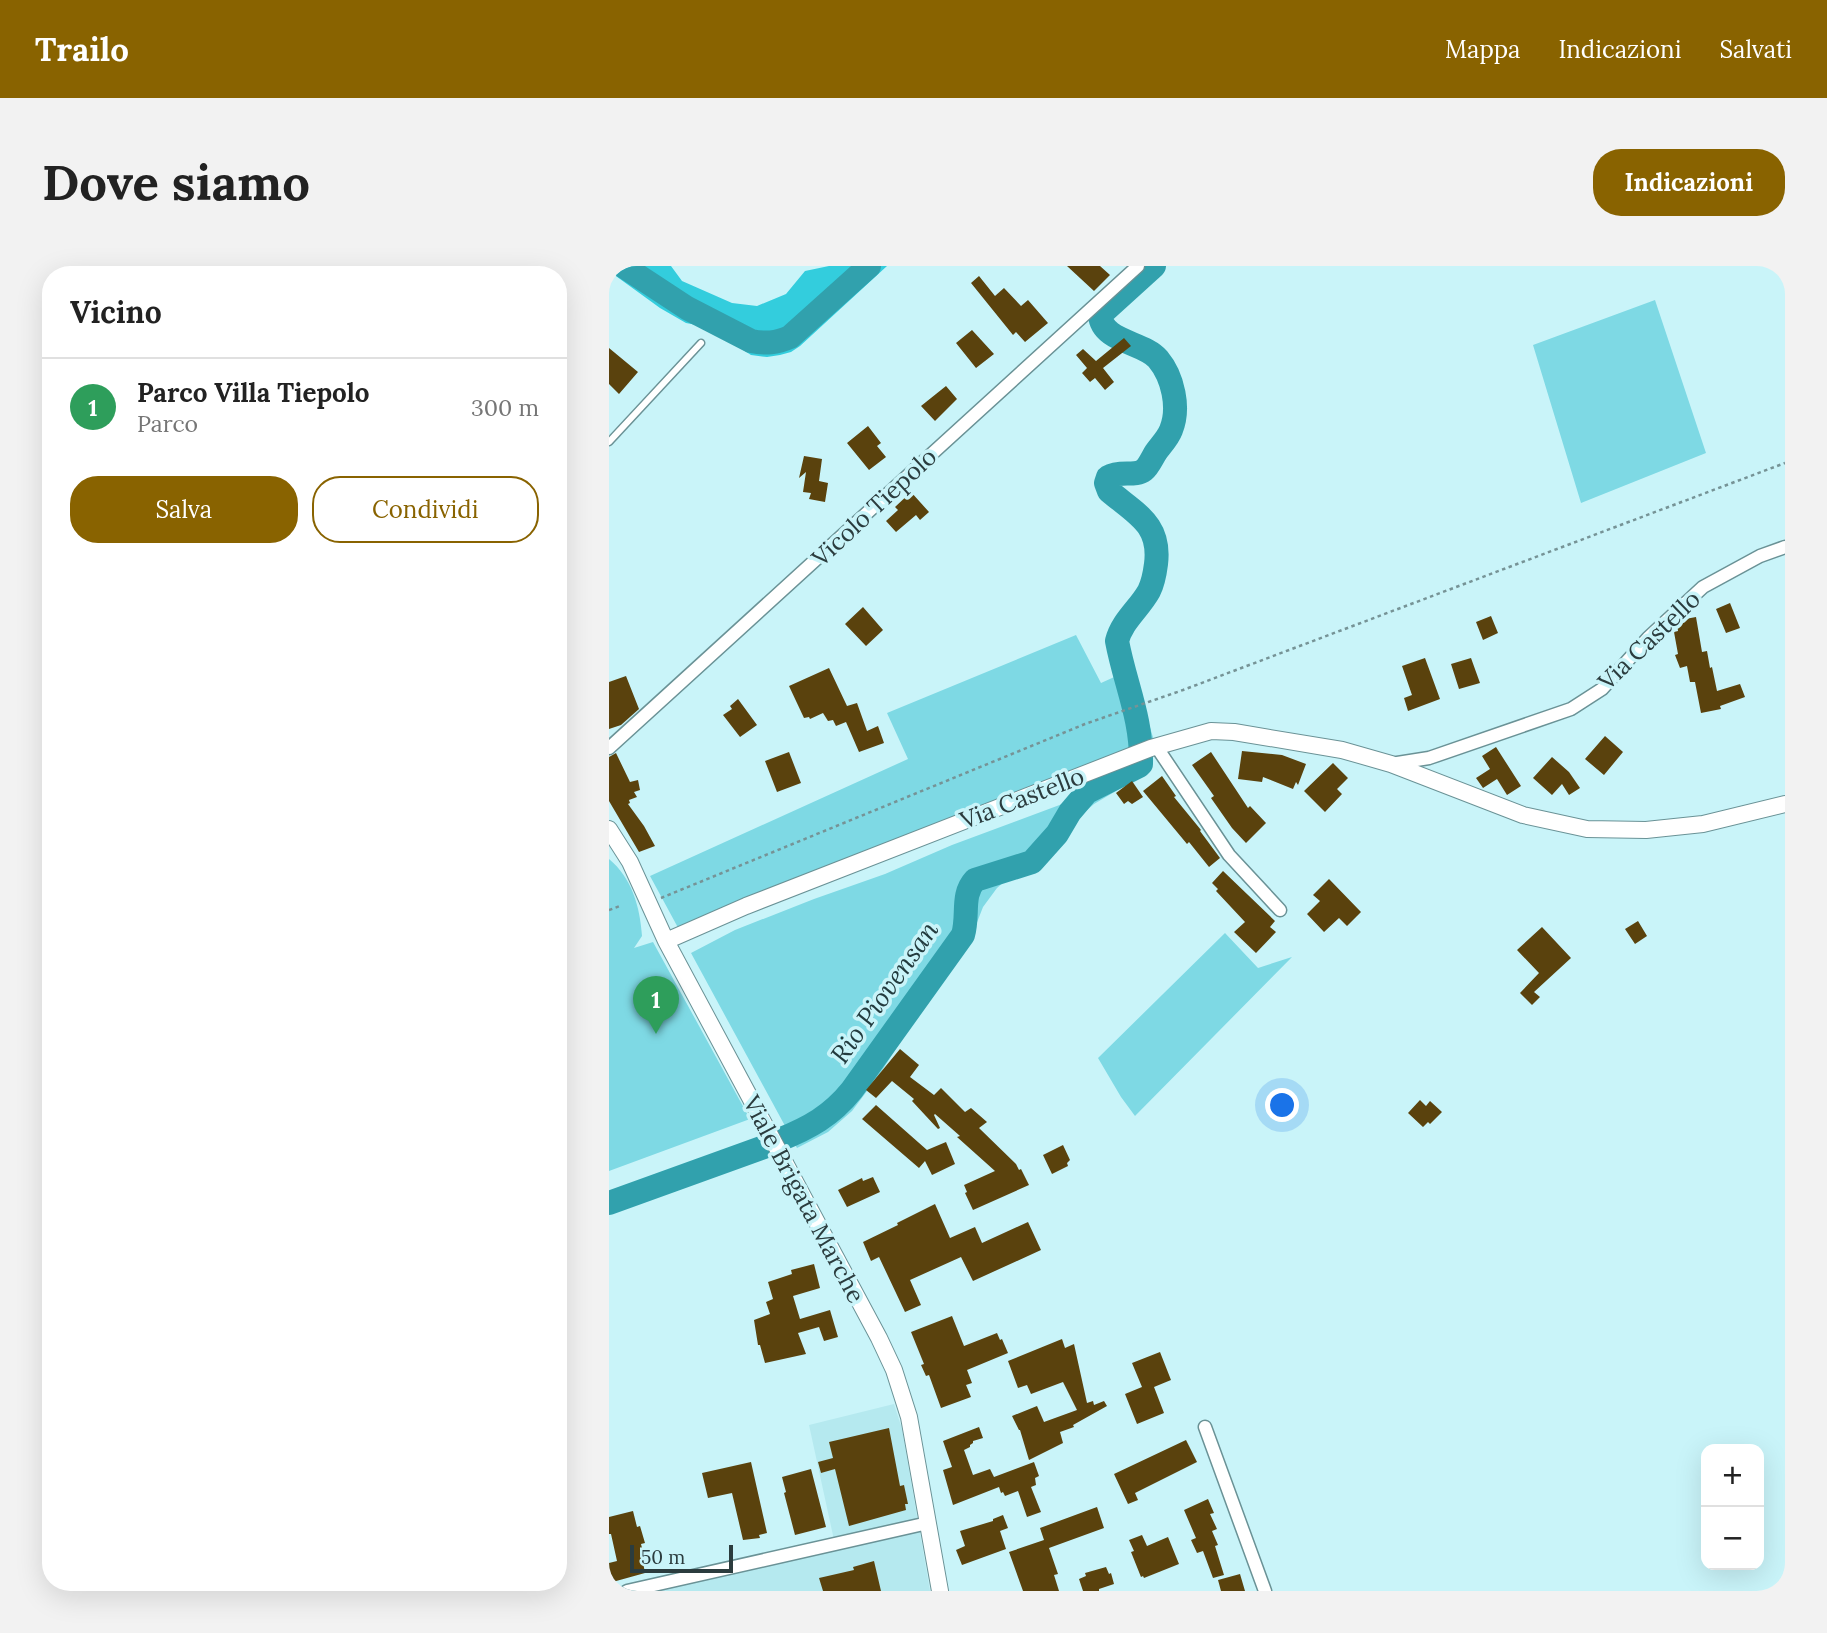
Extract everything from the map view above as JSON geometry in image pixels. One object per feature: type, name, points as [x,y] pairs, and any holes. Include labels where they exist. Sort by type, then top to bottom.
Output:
[{"type":"street","name":"Vicolo Tiepolo","points":[[609,748],[1138,266]]},
{"type":"street","name":"Via Castello","points":[[1391,764],[1429,758],[1571,709],[1602,689],[1648,638],[1703,587],[1760,556],[1785,547]]},
{"type":"street","name":"Via Castello","points":[[666,941],[746,906],[1114,762],[1153,747],[1211,731],[1234,732],[1342,750],[1391,764],[1523,815],[1587,829],[1646,830],[1703,824],[1785,804]]},
{"type":"street","points":[[1153,747],[1229,855],[1280,910]]},
{"type":"street","name":"Viale Brigata Marche","points":[[609,829],[630,862],[666,941],[880,1338],[894,1370],[909,1418],[940,1591]]},
{"type":"street","points":[[1205,1427],[1265,1591]]},
{"type":"street","points":[[627,1591],[928,1523]]},
{"type":"lane","points":[[609,442],[701,343]]},
{"type":"path","points":[[661,898],[1085,724],[1183,690],[1785,463]]},
{"type":"path","points":[[609,910],[621,906]]},
{"type":"shaded area","points":[[609,266],[671,266],[682,281],[732,303],[757,306],[786,294],[805,271],[829,266],[887,266],[800,346],[791,352],[767,357],[751,355],[707,327],[686,323],[660,308],[609,271]]},
{"type":"shaded area","points":[[1655,300],[1706,453],[1581,503],[1533,345]]},
{"type":"shaded area","points":[[1076,635],[1101,683],[1132,669],[1156,747],[682,935],[650,876],[908,759],[887,713]]},
{"type":"shaded area","points":[[1148,772],[1094,804],[997,888],[879,1075],[852,1111],[828,1132],[797,1148],[691,953],[735,930]]},
{"type":"shaded area","points":[[609,859],[624,875],[637,904],[642,936],[634,948],[653,942],[750,1119],[609,1171]]},
{"type":"shaded area","points":[[1225,933],[1258,968],[1292,957],[1135,1116],[1098,1058]]},
{"type":"shaded area","points":[[894,1404],[902,1429],[930,1591],[609,1591],[609,1588],[834,1540],[809,1425]]},
{"type":"building","points":[[1067,266],[1100,266],[1110,275],[1094,291]]},
{"type":"building","points":[[979,276],[995,296],[1004,288],[1021,306],[1028,300],[1048,323],[1025,342],[1016,332],[1013,335],[971,283]]},
{"type":"building","points":[[972,330],[994,354],[976,368],[956,343]]},
{"type":"building","points":[[1124,338],[1131,346],[1103,368],[1114,382],[1105,390],[1095,378],[1090,382],[1082,373],[1087,368],[1076,355],[1083,349],[1096,361]]},
{"type":"building","points":[[609,348],[638,372],[619,394],[609,384]]},
{"type":"building","points":[[946,386],[957,399],[935,421],[921,406]]},
{"type":"building","points":[[868,426],[881,443],[877,446],[886,457],[869,470],[847,443]]},
{"type":"building","points":[[804,456],[822,459],[819,481],[828,483],[825,502],[809,499],[811,493],[803,492],[806,472],[799,478]]},
{"type":"building","points":[[911,492],[929,512],[920,520],[916,515],[896,532],[886,521],[898,510],[895,507]]},
{"type":"building","points":[[1730,603],[1740,628],[1726,633],[1716,609]]},
{"type":"building","points":[[863,607],[883,630],[866,646],[845,624]]},
{"type":"building","points":[[1491,616],[1498,633],[1483,640],[1476,622]]},
{"type":"building","points":[[1696,617],[1702,652],[1707,651],[1717,691],[1740,684],[1745,697],[1720,706],[1721,709],[1701,713],[1695,682],[1690,682],[1687,666],[1680,668],[1675,655],[1678,654],[1674,632],[1678,631],[1677,623]]},
{"type":"building","points":[[1425,658],[1440,699],[1408,711],[1404,698],[1412,695],[1402,666]]},
{"type":"building","points":[[1471,658],[1480,683],[1459,689],[1451,664]]},
{"type":"building","points":[[829,668],[847,706],[857,703],[867,731],[878,726],[884,743],[859,752],[846,722],[836,726],[833,720],[828,721],[823,713],[810,719],[804,718],[789,686]]},
{"type":"building","points":[[626,676],[639,709],[621,725],[609,729],[609,682]]},
{"type":"building","points":[[738,699],[757,725],[740,737],[723,715],[732,709],[730,706]]},
{"type":"building","points":[[1605,736],[1623,752],[1604,775],[1585,759]]},
{"type":"building","points":[[1496,747],[1521,786],[1507,795],[1497,779],[1483,788],[1476,778],[1490,769],[1482,756]]},
{"type":"building","points":[[1242,751],[1282,755],[1306,764],[1298,785],[1296,782],[1293,789],[1263,777],[1262,782],[1238,779]]},
{"type":"building","points":[[789,752],[801,783],[777,792],[765,761]]},
{"type":"building","points":[[1211,752],[1248,808],[1250,806],[1266,823],[1246,843],[1211,798],[1214,796],[1192,765]]},
{"type":"building","points":[[616,753],[630,782],[638,780],[640,790],[634,792],[637,797],[629,800],[628,804],[655,846],[639,852],[609,801],[609,757]]},
{"type":"building","points":[[1552,757],[1569,772],[1580,788],[1569,795],[1562,784],[1552,795],[1533,778]]},
{"type":"building","points":[[1333,763],[1348,778],[1337,789],[1342,794],[1325,812],[1304,791]]},
{"type":"building","points":[[1162,776],[1176,796],[1174,797],[1220,858],[1209,867],[1143,791]]},
{"type":"building","points":[[1132,781],[1143,797],[1132,804],[1128,801],[1124,804],[1116,793]]},
{"type":"building","points":[[1223,871],[1275,921],[1270,927],[1276,932],[1256,953],[1234,932],[1245,922],[1216,891],[1218,889],[1212,883]]},
{"type":"building","points":[[1329,879],[1361,912],[1347,926],[1339,918],[1324,932],[1307,914],[1320,901],[1313,895]]},
{"type":"building","points":[[1638,921],[1647,936],[1635,944],[1625,929]]},
{"type":"building","points":[[1542,927],[1571,958],[1534,992],[1540,997],[1532,1005],[1520,993],[1539,973],[1517,950]]},
{"type":"building","points":[[900,1049],[919,1065],[910,1077],[934,1095],[941,1088],[965,1112],[971,1108],[987,1122],[979,1128],[1019,1170],[1021,1169],[1029,1185],[973,1210],[964,1185],[995,1171],[935,1114],[940,1128],[938,1129],[912,1101],[914,1099],[892,1081],[876,1098],[866,1090]]},
{"type":"building","points":[[1420,1100],[1426,1106],[1430,1101],[1442,1112],[1423,1127],[1408,1113]]},
{"type":"building","points":[[876,1105],[927,1150],[946,1142],[955,1164],[932,1175],[925,1161],[919,1168],[862,1119]]},
{"type":"building","points":[[1063,1145],[1070,1160],[1068,1166],[1052,1174],[1043,1155]]},
{"type":"building","points":[[873,1177],[880,1192],[847,1207],[838,1190],[862,1178],[863,1181]]},
{"type":"building","points":[[935,1204],[950,1238],[975,1227],[982,1243],[1028,1222],[1041,1250],[973,1281],[961,1257],[910,1280],[921,1305],[905,1312],[879,1257],[871,1261],[863,1242]]},
{"type":"building","points":[[814,1264],[820,1288],[793,1296],[800,1319],[830,1310],[838,1337],[824,1341],[819,1327],[798,1333],[806,1354],[765,1363],[758,1345],[754,1320],[770,1314],[766,1302],[773,1299],[768,1282],[792,1274],[791,1270]]},
{"type":"building","points":[[952,1316],[964,1346],[997,1333],[1008,1353],[967,1370],[972,1383],[966,1385],[971,1397],[941,1408],[929,1375],[926,1376],[921,1365],[924,1364],[911,1332]]},
{"type":"building","points":[[1062,1339],[1065,1348],[1074,1344],[1087,1403],[1093,1401],[1094,1405],[1104,1401],[1107,1406],[1073,1425],[1074,1427],[1060,1432],[1063,1443],[1029,1460],[1020,1430],[1012,1416],[1037,1406],[1044,1422],[1077,1410],[1063,1382],[1031,1394],[1027,1385],[1018,1388],[1008,1361]]},
{"type":"building","points":[[1160,1352],[1171,1380],[1154,1387],[1164,1413],[1137,1424],[1125,1394],[1142,1387],[1132,1363]]},
{"type":"building","points":[[979,1427],[983,1438],[973,1441],[970,1447],[964,1450],[973,1475],[990,1469],[994,1477],[1034,1462],[1039,1476],[1035,1478],[1036,1485],[1031,1487],[1041,1512],[1027,1517],[1018,1491],[1005,1496],[999,1487],[953,1505],[943,1470],[952,1467],[943,1441]]},
{"type":"building","points":[[889,1428],[900,1486],[904,1485],[908,1504],[905,1504],[906,1510],[849,1526],[835,1469],[821,1473],[818,1462],[833,1458],[829,1442]]},
{"type":"building","points":[[1186,1440],[1197,1462],[1135,1493],[1138,1500],[1128,1504],[1114,1474]]},
{"type":"building","points":[[751,1462],[767,1533],[759,1535],[760,1538],[743,1540],[732,1493],[708,1498],[702,1473]]},
{"type":"building","points":[[811,1469],[826,1527],[795,1535],[782,1477]]},
{"type":"building","points":[[1208,1499],[1214,1513],[1210,1514],[1217,1529],[1212,1531],[1218,1545],[1215,1546],[1224,1575],[1213,1578],[1203,1551],[1197,1553],[1191,1540],[1196,1538],[1184,1510]]},
{"type":"building","points":[[1097,1507],[1104,1528],[1049,1548],[1058,1574],[1054,1575],[1059,1591],[1023,1591],[1009,1552],[1044,1540],[1040,1528]]},
{"type":"building","points":[[633,1511],[645,1543],[641,1544],[645,1573],[609,1583],[609,1563],[617,1561],[609,1534],[609,1517]]},
{"type":"building","points":[[1003,1515],[1008,1528],[1000,1531],[1006,1549],[962,1565],[956,1550],[965,1546],[960,1531],[993,1521]]},
{"type":"building","points":[[1142,1535],[1147,1546],[1168,1537],[1179,1564],[1141,1577],[1129,1540]]},
{"type":"building","points":[[874,1561],[881,1591],[823,1591],[819,1578],[854,1570],[853,1567]]},
{"type":"building","points":[[1106,1567],[1114,1584],[1099,1591],[1083,1591],[1079,1579],[1086,1576],[1085,1573]]},
{"type":"building","points":[[1240,1574],[1245,1591],[1221,1591],[1218,1580]]},
{"type":"waterway","points":[[623,266],[687,308],[751,341],[766,343],[790,337],[869,266]]},
{"type":"waterway","name":"Rio Piovensan","points":[[779,1140],[819,1120],[852,1090],[963,935],[968,892],[975,880],[1032,862],[1057,834],[1070,812],[1087,792],[1141,764],[1139,731],[1117,641],[1123,627],[1150,588],[1157,550],[1155,539],[1145,521],[1109,491],[1106,483],[1108,477],[1113,475],[1136,473],[1146,468],[1170,433],[1175,403],[1168,375],[1158,359],[1152,353],[1108,331],[1102,324],[1100,315],[1154,266]]},
{"type":"waterway","name":"Rio Piovensan","points":[[609,1203],[764,1147]]},
{"type":"place","name":"Parco Villa Tiepolo","points":[[656,1034]]}]
